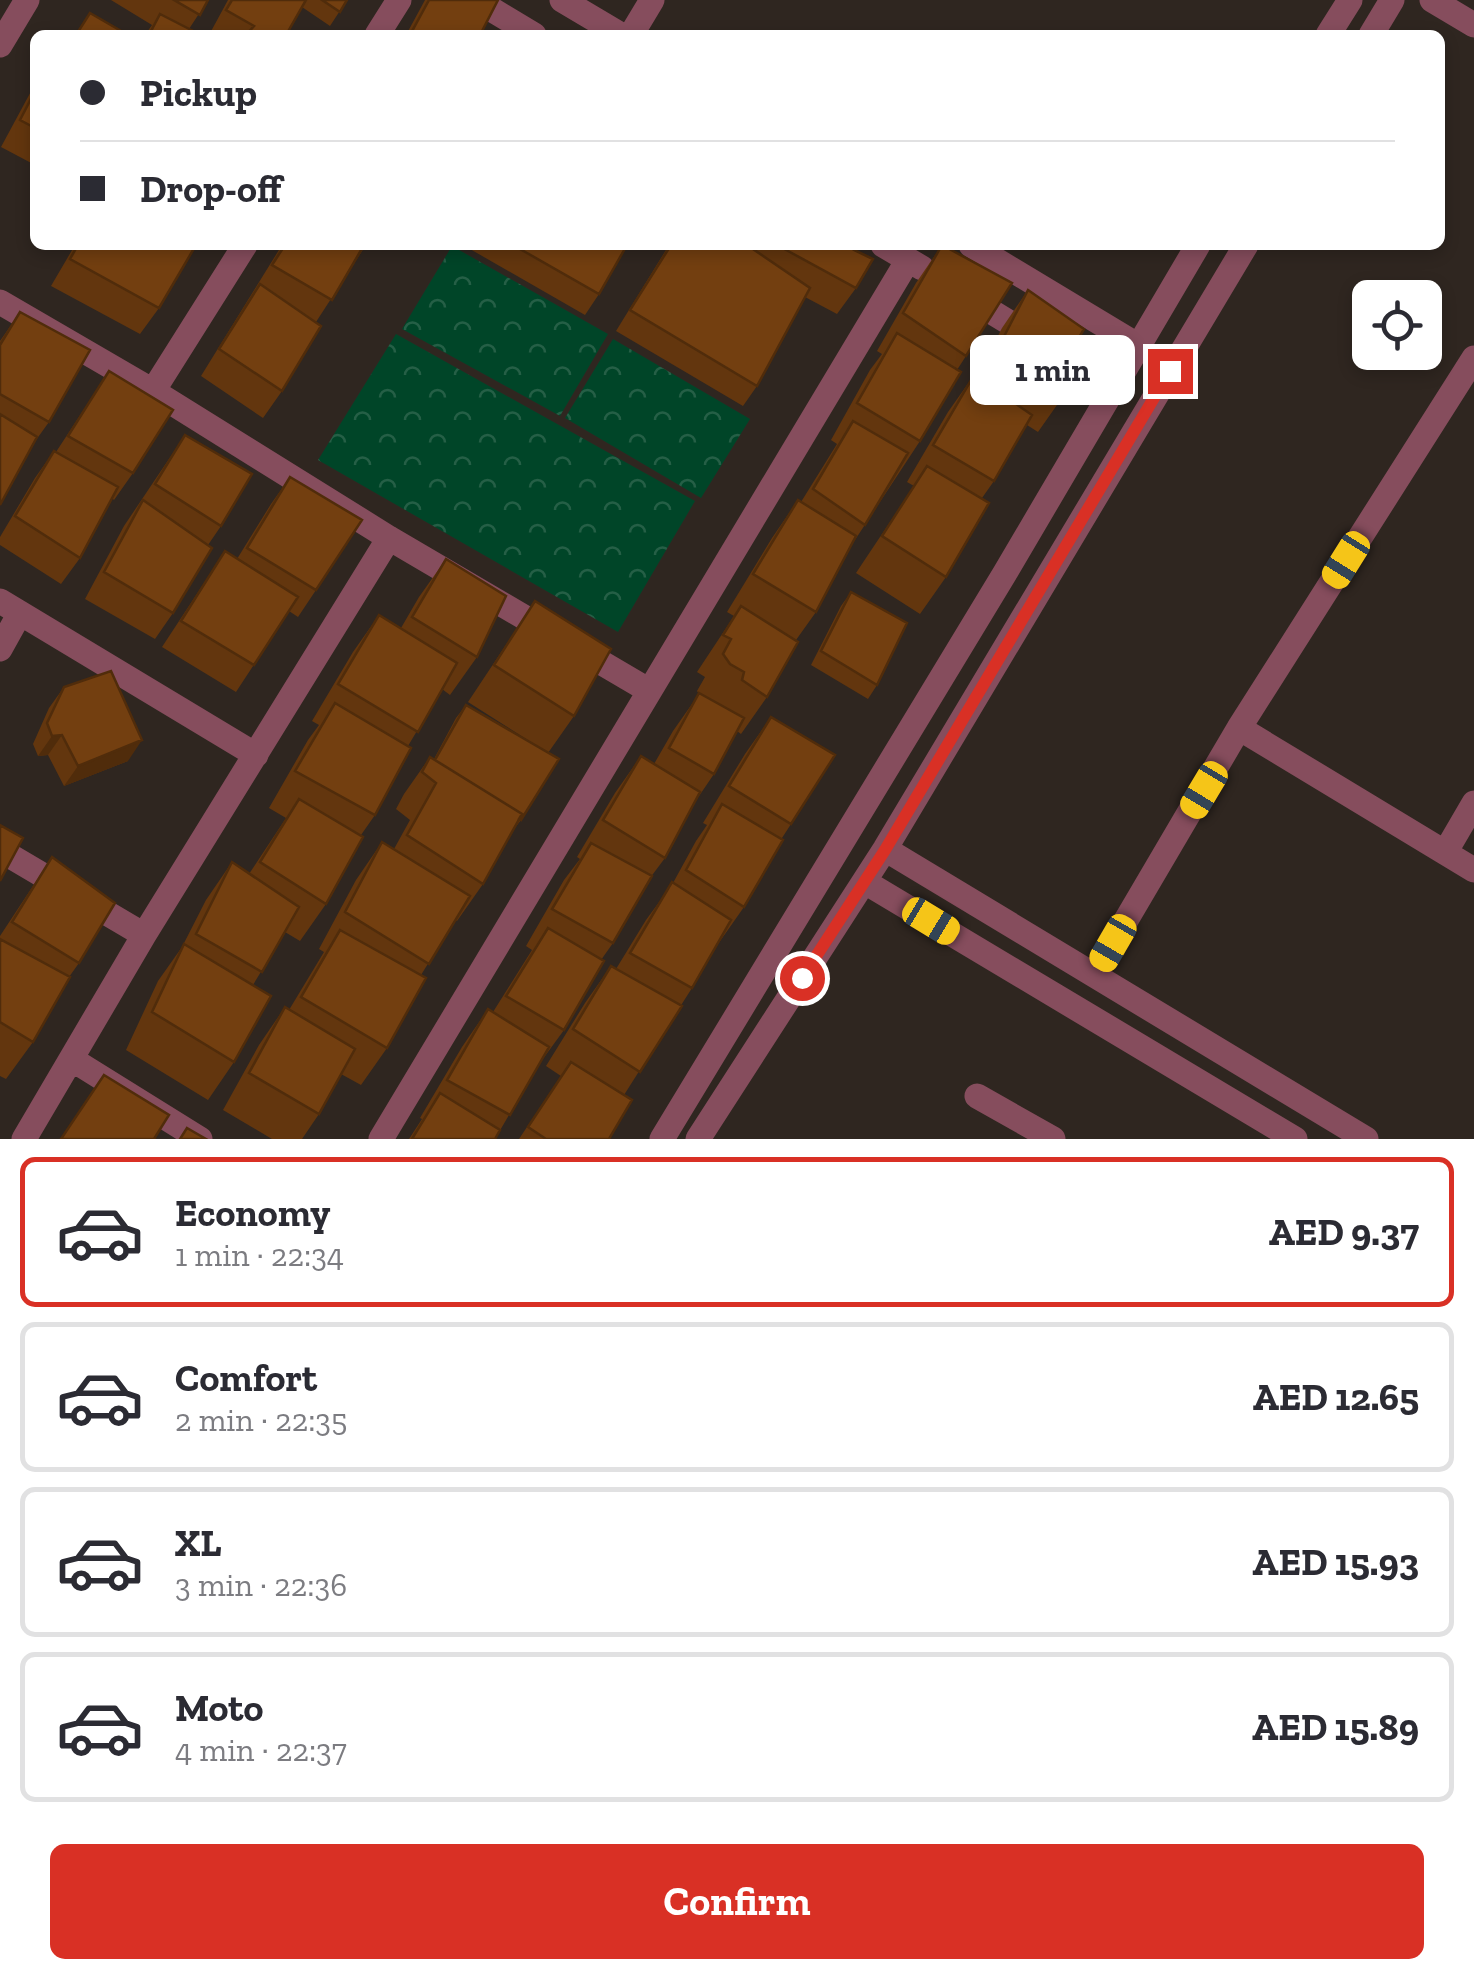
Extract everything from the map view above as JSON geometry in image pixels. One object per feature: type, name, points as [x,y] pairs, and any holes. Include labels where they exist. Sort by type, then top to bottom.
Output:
[{"type":"street","points":[[380,30],[399,0]]},
{"type":"street","points":[[476,0],[526,30]]},
{"type":"street","points":[[562,0],[599,10],[617,30]]},
{"type":"street","points":[[634,30],[652,0]]},
{"type":"street","points":[[1331,30],[1350,0]]},
{"type":"street","points":[[1374,30],[1392,0]]},
{"type":"street","points":[[1432,0],[1474,25]]},
{"type":"street","points":[[0,45],[15,7]]},
{"type":"street","points":[[153,391],[242,250]]},
{"type":"street","points":[[891,250],[1115,387]]},
{"type":"street","points":[[979,250],[1137,344]]},
{"type":"street","points":[[662,1139],[1005,573],[1195,250]]},
{"type":"street","points":[[698,1139],[885,850],[1243,250]]},
{"type":"street","points":[[381,1139],[908,260]]},
{"type":"street","points":[[0,302],[648,690]]},
{"type":"street","points":[[1095,974],[1240,728],[1474,358]]},
{"type":"street","points":[[24,1139],[389,538]]},
{"type":"street","points":[[1005,573],[1038,592]]},
{"type":"street","points":[[0,649],[10,607],[256,755]]},
{"type":"street","points":[[1240,728],[1474,870]]},
{"type":"street","points":[[1446,850],[1474,804]]},
{"type":"street","points":[[0,850],[144,936]]},
{"type":"street","points":[[885,850],[1366,1139]]},
{"type":"street","points":[[865,882],[1295,1139]]},
{"type":"street","points":[[73,1060],[200,1139]]},
{"type":"street","points":[[976,1096],[1053,1139]]},
{"type":"green space","points":[[450,250],[459,250],[608,334],[560,416],[402,329]]},
{"type":"green space","points":[[396,334],[695,501],[618,632],[318,460]]},
{"type":"green space","points":[[613,339],[750,419],[701,498],[565,418]]},
{"type":"building","points":[[174,0],[208,0],[200,15]]},
{"type":"building","points":[[232,0],[306,0],[289,30],[250,30],[254,26],[226,10]]},
{"type":"building","points":[[322,0],[347,0],[340,12]]},
{"type":"building","points":[[429,0],[498,0],[483,30],[413,30]]},
{"type":"building","points":[[90,13],[119,30],[79,30]]},
{"type":"building","points":[[160,14],[191,30],[152,30]]},
{"type":"building","points":[[30,101],[30,125],[20,120]]},
{"type":"building","points":[[75,250],[193,250],[159,308],[70,259]]},
{"type":"building","points":[[282,250],[361,250],[332,300],[272,265]]},
{"type":"building","points":[[522,250],[624,250],[599,294]]},
{"type":"building","points":[[668,250],[754,250],[810,288],[757,386],[630,310]]},
{"type":"building","points":[[786,250],[854,250],[873,259],[856,288]]},
{"type":"building","points":[[939,250],[951,250],[1012,283],[966,356],[903,313]]},
{"type":"building","points":[[260,284],[321,326],[282,391],[219,349]]},
{"type":"building","points":[[1028,290],[1084,329],[1067,358],[1080,366],[1064,395],[997,350]]},
{"type":"building","points":[[20,312],[90,350],[49,422],[0,394],[0,345]]},
{"type":"building","points":[[897,333],[961,372],[920,441],[857,403]]},
{"type":"building","points":[[109,371],[173,410],[133,473],[68,436]]},
{"type":"building","points":[[974,375],[1032,415],[994,481],[933,445]]},
{"type":"building","points":[[0,414],[37,437],[0,505]]},
{"type":"building","points":[[853,421],[908,453],[865,525],[813,489]]},
{"type":"building","points":[[185,435],[252,474],[221,526],[155,484]]},
{"type":"building","points":[[54,451],[118,487],[80,558],[15,516]]},
{"type":"building","points":[[927,466],[989,503],[946,577],[882,536]]},
{"type":"building","points":[[290,477],[362,520],[316,590],[247,548]]},
{"type":"building","points":[[143,500],[212,548],[173,613],[104,572]]},
{"type":"building","points":[[798,500],[856,536],[816,612],[753,574]]},
{"type":"building","points":[[225,551],[298,597],[254,665],[181,621]]},
{"type":"building","points":[[446,559],[506,596],[477,657],[412,617]]},
{"type":"building","points":[[851,592],[907,623],[877,685],[821,651]]},
{"type":"building","points":[[535,601],[611,649],[574,716],[494,665]]},
{"type":"building","points":[[741,606],[798,642],[767,697],[742,680],[744,672],[730,664],[723,654],[731,639],[723,635]]},
{"type":"building","points":[[379,615],[457,663],[418,732],[338,684]]},
{"type":"building","points":[[111,671],[142,740],[78,766],[62,735],[52,736],[47,723],[64,687]]},
{"type":"building","points":[[699,693],[744,718],[714,774],[669,748]]},
{"type":"building","points":[[335,703],[411,748],[375,815],[295,771]]},
{"type":"building","points":[[466,705],[559,759],[521,820],[522,814],[435,760]]},
{"type":"building","points":[[771,717],[835,755],[791,824],[729,786]]},
{"type":"building","points":[[641,756],[700,792],[665,858],[603,820]]},
{"type":"building","points":[[430,757],[522,814],[483,884],[407,835],[436,783],[422,772]]},
{"type":"building","points":[[299,799],[363,837],[326,904],[260,862]]},
{"type":"building","points":[[722,804],[783,840],[744,907],[686,870]]},
{"type":"building","points":[[0,825],[23,838],[0,881]]},
{"type":"building","points":[[382,842],[470,896],[429,964],[345,912]]},
{"type":"building","points":[[591,843],[652,876],[613,943],[552,909]]},
{"type":"building","points":[[52,857],[115,903],[79,963],[12,922]]},
{"type":"building","points":[[232,862],[299,907],[262,972],[196,934]]},
{"type":"building","points":[[672,882],[731,920],[692,988],[630,953]]},
{"type":"building","points":[[548,928],[604,961],[564,1030],[506,996]]},
{"type":"building","points":[[340,930],[426,978],[387,1048],[301,997]]},
{"type":"building","points":[[0,939],[70,977],[33,1042],[0,1022]]},
{"type":"building","points":[[184,944],[271,996],[234,1062],[152,1012]]},
{"type":"building","points":[[611,966],[682,1006],[640,1072],[573,1029]]},
{"type":"building","points":[[285,1007],[355,1049],[319,1114],[249,1073]]},
{"type":"building","points":[[488,1009],[549,1047],[510,1115],[447,1080]]},
{"type":"building","points":[[571,1062],[632,1100],[609,1139],[546,1139],[528,1127]]},
{"type":"building","points":[[104,1075],[169,1115],[154,1139],[61,1139]]},
{"type":"building","points":[[440,1093],[500,1130],[495,1139],[412,1139]]},
{"type":"building","points":[[187,1128],[206,1139],[180,1139]]},
{"type":"route","points":[[802,978],[885,850],[1170,371]]}]
